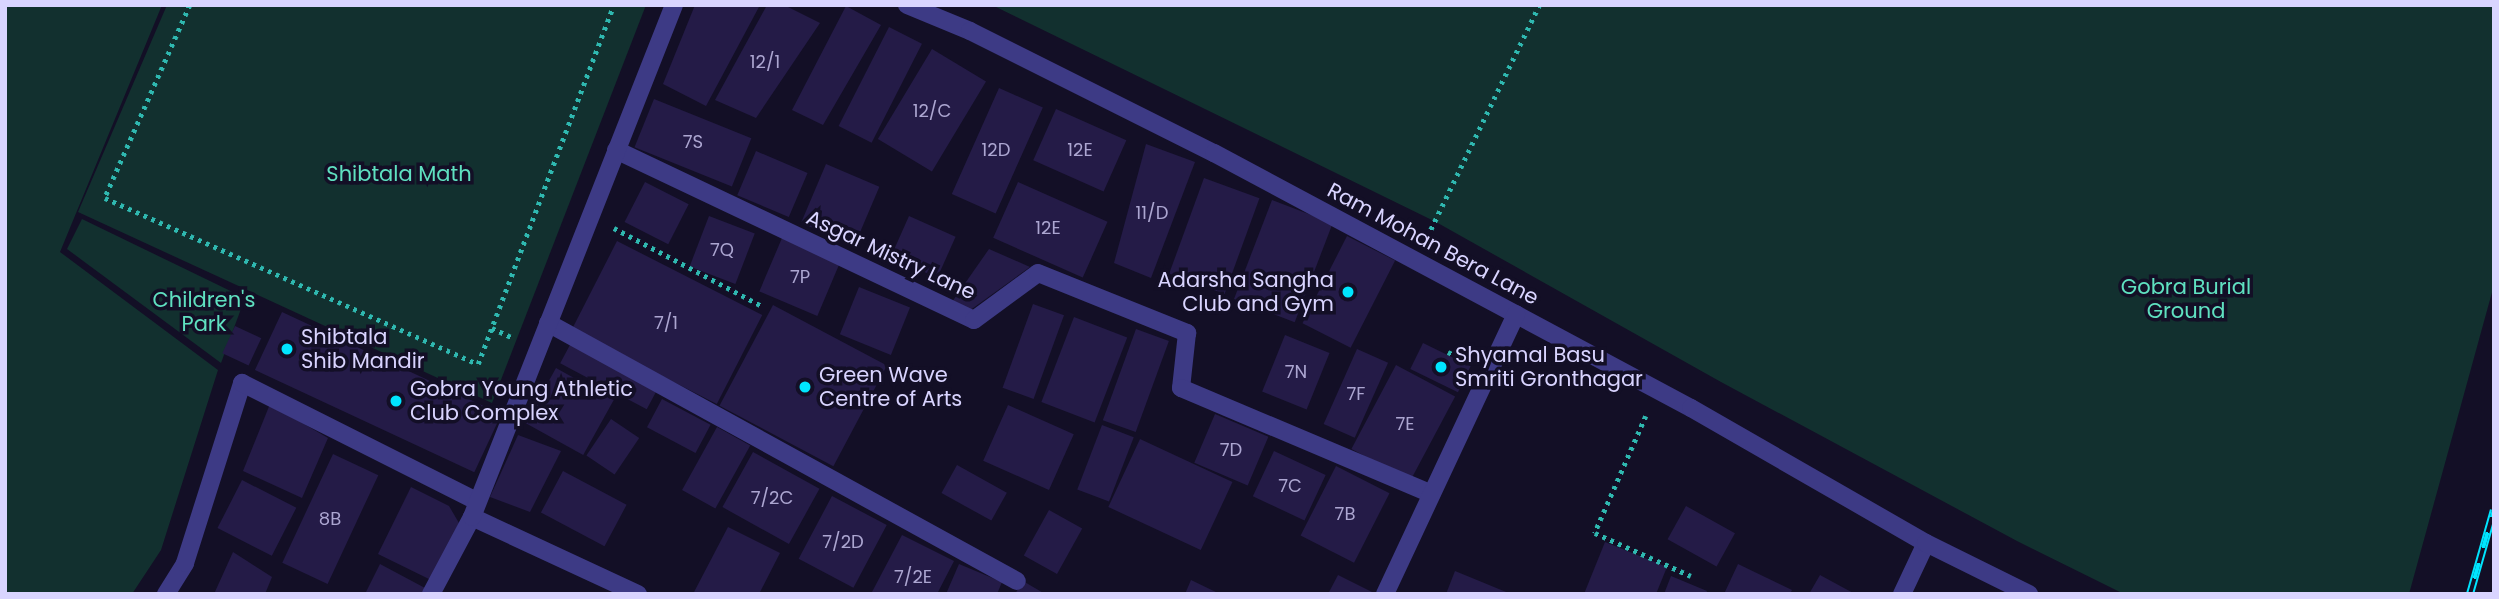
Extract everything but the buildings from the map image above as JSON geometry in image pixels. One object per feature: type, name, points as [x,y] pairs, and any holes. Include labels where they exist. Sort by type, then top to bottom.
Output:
[{"type":"street","points":[[431,594],[475,509],[674,5]]},
{"type":"street","name":"Ram Mohan Bera Lane","points":[[907,5],[1019,55],[1214,153],[1657,390],[1926,543],[2029,594]]},
{"type":"street","name":"Asgar Mistry Lane","points":[[616,150],[974,320],[1038,273],[1187,334],[1181,388],[1432,494]]},
{"type":"street","points":[[1385,594],[1516,314]]},
{"type":"street","points":[[548,323],[1017,581]]},
{"type":"street","points":[[166,594],[185,563],[242,383],[638,594]]},
{"type":"street","points":[[1902,594],[1926,543]]},
{"type":"path","points":[[190,5],[105,198],[478,364],[614,5]]},
{"type":"path","points":[[1415,260],[1539,5]]},
{"type":"path","points":[[591,216],[762,306]]},
{"type":"path","points":[[1657,390],[1595,533],[1692,576]]},
{"type":"green space","points":[[5,5],[162,5],[60,252],[218,370],[161,550],[132,594],[5,594]]},
{"type":"green space","name":"Shibtala Math","points":[[167,5],[646,5],[492,403],[78,212]]},
{"type":"green space","name":"Gobra Burial Ground","points":[[992,5],[2494,5],[2494,285],[2409,594],[2124,594],[2017,541],[1721,382],[1436,222]]},
{"type":"green space","name":"Children's Park","points":[[82,219],[245,298],[221,363],[67,249]]},
{"type":"railway","points":[[2470,594],[2494,510]]},
{"type":"place","name":"Adarsha Sangha Club and Gym","points":[[1348,292]]},
{"type":"place","name":"Shibtala Shib Mandir","points":[[287,349]]},
{"type":"place","name":"Shyamal Basu Smriti Gronthagar","points":[[1441,367]]},
{"type":"place","name":"Green Wave Centre of Arts","points":[[805,387]]},
{"type":"place","name":"Gobra Young Athletic Club Complex","points":[[396,401]]}]
